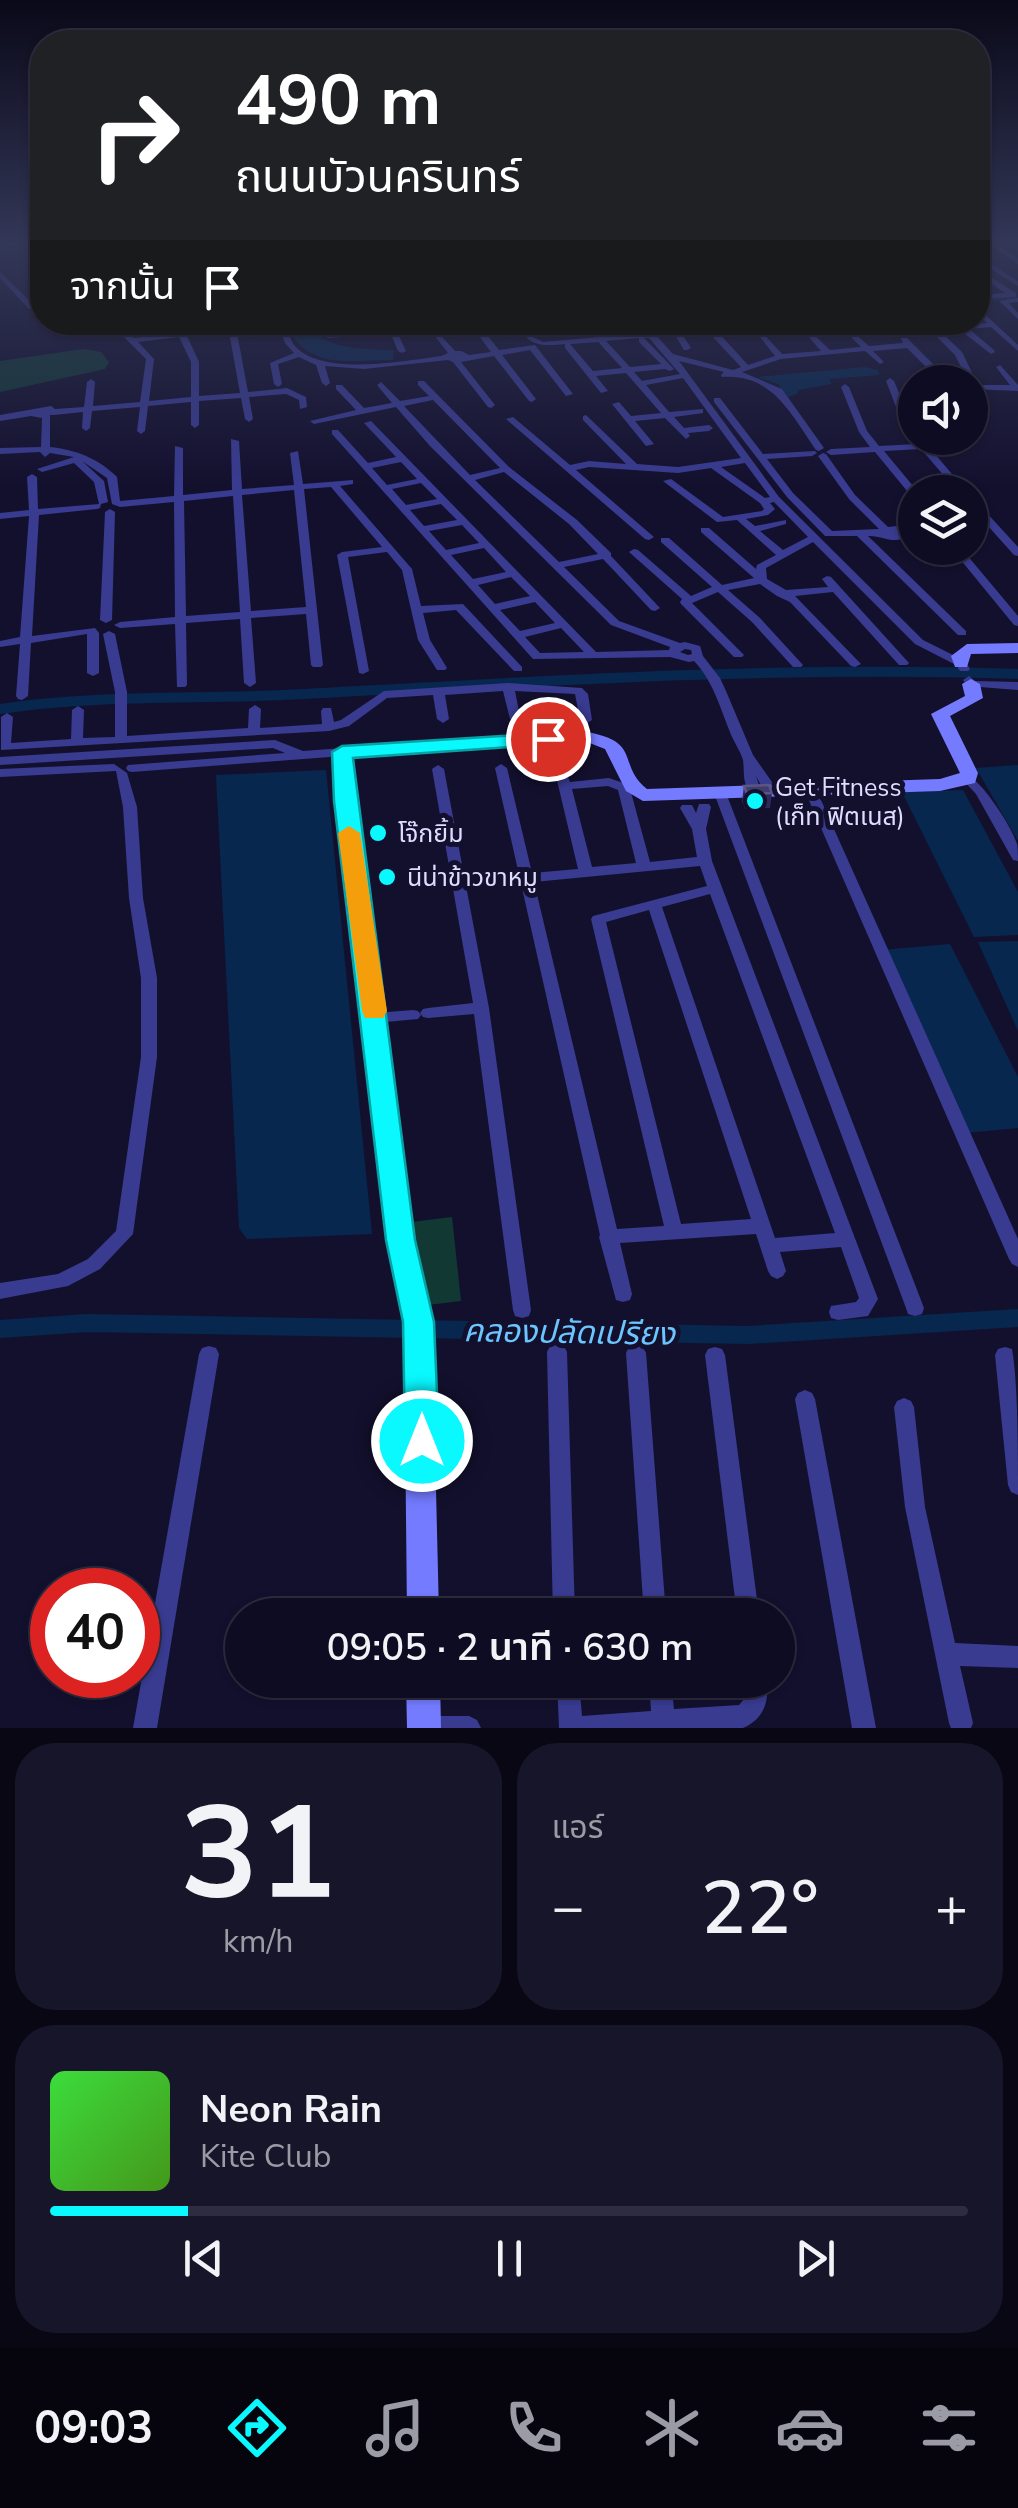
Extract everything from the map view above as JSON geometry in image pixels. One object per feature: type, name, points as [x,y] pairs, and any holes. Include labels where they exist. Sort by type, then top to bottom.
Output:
[{"type":"street","points":[[993,325],[1018,349]]},
{"type":"street","points":[[990,327],[1018,326]]},
{"type":"street","points":[[128,335],[150,359],[140,430]]},
{"type":"street","points":[[133,340],[169,335]]},
{"type":"street","points":[[185,335],[195,362],[195,426]]},
{"type":"street","points":[[234,335],[248,419]]},
{"type":"street","points":[[286,335],[300,354],[319,361],[366,366],[532,347]]},
{"type":"street","points":[[347,335],[355,346]]},
{"type":"street","points":[[395,335],[402,351]]},
{"type":"street","points":[[438,335],[491,405]]},
{"type":"street","points":[[482,335],[532,399]]},
{"type":"street","points":[[524,335],[570,394]]},
{"type":"street","points":[[526,335],[542,344],[628,335],[647,338]]},
{"type":"street","points":[[646,335],[686,376],[776,499],[918,642],[966,674],[1018,686]]},
{"type":"street","points":[[680,335],[688,348]]},
{"type":"street","points":[[716,335],[745,366]]},
{"type":"street","points":[[762,335],[780,360]]},
{"type":"street","points":[[810,335],[834,367]]},
{"type":"street","points":[[853,335],[880,362]]},
{"type":"street","points":[[939,335],[959,354],[974,388],[1017,388]]},
{"type":"street","points":[[971,335],[990,352]]},
{"type":"street","points":[[900,336],[927,365]]},
{"type":"street","points":[[603,342],[683,433],[709,428]]},
{"type":"street","points":[[729,373],[745,366],[823,352],[909,345]]},
{"type":"street","points":[[568,346],[604,392]]},
{"type":"street","points":[[278,384],[275,361],[300,354]]},
{"type":"street","points":[[319,361],[326,384]]},
{"type":"street","points":[[410,362],[434,398],[475,434],[506,469],[572,522],[655,608]]},
{"type":"street","points":[[590,374],[672,364],[729,373],[766,390],[784,402],[852,497],[883,530],[898,538]]},
{"type":"street","points":[[366,366],[376,383],[615,623],[675,649]]},
{"type":"street","points":[[1000,366],[1017,388]]},
{"type":"street","points":[[640,384],[686,376]]},
{"type":"street","points":[[890,381],[898,402]]},
{"type":"street","points":[[86,428],[91,382]]},
{"type":"street","points":[[339,387],[403,459],[594,656]]},
{"type":"street","points":[[845,387],[862,432],[899,475]]},
{"type":"street","points":[[0,418],[292,391],[303,399],[302,407]]},
{"type":"street","points":[[304,393],[327,418]]},
{"type":"street","points":[[27,394],[41,413],[41,451]]},
{"type":"street","points":[[314,421],[365,417],[398,404],[434,398]]},
{"type":"street","points":[[717,400],[829,534],[883,530]]},
{"type":"street","points":[[616,404],[649,444]]},
{"type":"street","points":[[628,418],[693,409]]},
{"type":"street","points":[[586,418],[633,466]]},
{"type":"street","points":[[510,420],[649,537]]},
{"type":"street","points":[[335,432],[540,659],[696,648],[718,686],[763,791]]},
{"type":"street","points":[[234,441],[250,683]]},
{"type":"street","points":[[178,448],[181,685]]},
{"type":"street","points":[[760,456],[898,449]]},
{"type":"street","points":[[0,453],[41,451],[87,462],[112,478]]},
{"type":"street","points":[[294,453],[317,665]]},
{"type":"street","points":[[668,481],[720,520],[766,513],[770,509],[692,453]]},
{"type":"street","points":[[930,455],[949,475]]},
{"type":"street","points":[[366,466],[403,459]]},
{"type":"street","points":[[111,460],[106,620],[115,629],[121,739]]},
{"type":"street","points":[[567,469],[589,464],[678,470],[747,460]]},
{"type":"street","points":[[22,696],[22,641],[37,473],[87,462]]},
{"type":"street","points":[[87,462],[109,505]]},
{"type":"street","points":[[470,478],[506,469]]},
{"type":"street","points":[[385,488],[424,480]]},
{"type":"street","points":[[0,516],[350,482]]},
{"type":"street","points":[[336,486],[406,569],[424,640],[441,668]]},
{"type":"street","points":[[763,502],[776,499]]},
{"type":"street","points":[[404,508],[444,501]]},
{"type":"street","points":[[742,520],[780,554]]},
{"type":"street","points":[[422,529],[464,522]]},
{"type":"street","points":[[753,530],[782,522]]},
{"type":"street","points":[[988,522],[1018,554]]},
{"type":"street","points":[[705,530],[762,580],[794,600],[855,664]]},
{"type":"street","points":[[860,532],[962,633]]},
{"type":"street","points":[[762,580],[762,567],[813,538]]},
{"type":"street","points":[[665,540],[716,589],[756,620],[797,665]]},
{"type":"street","points":[[444,553],[486,544]]},
{"type":"street","points":[[364,671],[342,555],[388,549]]},
{"type":"street","points":[[634,552],[688,599]]},
{"type":"street","points":[[560,565],[606,555]]},
{"type":"street","points":[[970,565],[1018,623]]},
{"type":"street","points":[[470,583],[514,573]]},
{"type":"street","points":[[738,656],[684,605],[688,599],[716,589],[762,580]]},
{"type":"street","points":[[780,594],[831,584],[903,663]]},
{"type":"street","points":[[493,608],[538,598]]},
{"type":"street","points":[[418,610],[459,606],[518,669]]},
{"type":"street","points":[[0,644],[180,618],[309,610]]},
{"type":"street","points":[[93,673],[92,631],[95,622],[106,620]]},
{"type":"street","points":[[518,635],[564,624]]},
{"type":"street","points":[[968,779],[969,772],[940,714],[974,698],[959,656],[967,649],[1018,648]]},
{"type":"street","points":[[508,687],[514,716]]},
{"type":"street","points":[[0,760],[210,748],[227,753],[257,739],[344,724],[384,695],[438,691],[508,687],[578,692],[582,694],[586,720]]},
{"type":"street","points":[[438,691],[443,719]]},
{"type":"street","points":[[254,709],[257,739]]},
{"type":"street","points":[[77,741],[78,710]]},
{"type":"street","points":[[326,712],[330,728]]},
{"type":"street","points":[[7,717],[5,747],[121,739],[176,729],[257,739],[299,754]]},
{"type":"street","points":[[0,773],[122,770],[299,754],[600,738],[620,752],[632,788],[643,795],[697,800],[763,791],[940,785],[968,779]]},
{"type":"street","points":[[342,752],[402,1254],[418,1322],[422,1365],[423,1598]]},
{"type":"street","points":[[438,768],[480,1008],[522,1310]]},
{"type":"street","points":[[502,768],[623,1294]]},
{"type":"street","points":[[0,1291],[61,1281],[94,1264],[124,1234],[150,1057],[149,998],[136,898],[130,807],[122,770]]},
{"type":"street","points":[[586,872],[563,779],[608,782],[624,788],[644,867]]},
{"type":"street","points":[[968,779],[981,792],[1018,857]]},
{"type":"street","points":[[810,789],[1018,1260]]},
{"type":"street","points":[[697,800],[705,862],[870,1299],[861,1310],[838,1312]]},
{"type":"street","points":[[697,800],[915,1308]]},
{"type":"street","points":[[528,878],[705,862]]},
{"type":"street","points":[[674,1231],[598,918],[715,888]]},
{"type":"street","points":[[654,903],[777,1271]]},
{"type":"street","points":[[375,1018],[480,1008]]},
{"type":"street","points":[[608,1237],[761,1226]]},
{"type":"street","points":[[768,1246],[847,1239]]},
{"type":"street","points":[[557,1352],[564,1598]]},
{"type":"street","points":[[636,1353],[654,1598]]},
{"type":"street","points":[[145,1728],[209,1354]]},
{"type":"street","points":[[1005,1355],[1018,1486]]},
{"type":"street","points":[[716,1356],[746,1598]]},
{"type":"street","points":[[805,1399],[864,1728]]},
{"type":"street","points":[[904,1407],[915,1506],[961,1723]]},
{"type":"street","points":[[946,1654],[1018,1657]]},
{"type":"street","points":[[424,1698],[424,1728],[469,1728]]},
{"type":"street","points":[[570,1698],[572,1728],[743,1716],[752,1710],[758,1698]]},
{"type":"street","points":[[661,1698],[663,1722]]},
{"type":"green space","points":[[84,349],[101,352],[109,362],[105,369],[0,392],[0,361]]},
{"type":"green space","points":[[452,1217],[461,1301],[428,1305],[411,1222]]},
{"type":"water","points":[[293,335],[318,335],[337,345],[394,350],[393,360],[333,360],[307,351]]},
{"type":"water","points":[[865,367],[878,370],[879,375],[829,379],[832,384],[798,390],[788,397],[778,384],[757,377]]},
{"type":"water","points":[[1018,765],[1018,841],[976,768]]},
{"type":"water","points":[[326,770],[372,1234],[247,1239],[239,1228],[216,775]]},
{"type":"water","points":[[963,790],[1018,892],[1018,935],[974,937],[902,792]]},
{"type":"water","points":[[1018,941],[1018,1031],[978,942]]},
{"type":"water","points":[[950,944],[1018,1077],[1018,1128],[966,1133],[881,950]]},
{"type":"building","points":[[769,785],[772,793],[747,794],[744,786]]},
{"type":"waterway","points":[[0,709],[114,699],[266,696],[661,676],[839,672],[1018,674]]},
{"type":"waterway","name":"คลองปลัดเปรียง","points":[[0,1329],[87,1323],[748,1335],[1018,1318]]},
{"type":"slow traffic","points":[[349,833],[374,1011]]},
{"type":"place","name":"Get Fitness (เก็ท ฟิตเนส)","points":[[755,801]]},
{"type":"place","name":"โจ๊กยิ้ม","points":[[378,833]]},
{"type":"place","name":"นีน่าข้าวขาหมู","points":[[387,877]]},
{"type":"route","points":[[422,1441],[418,1322],[400,1240],[342,752],[548,739]]}]
